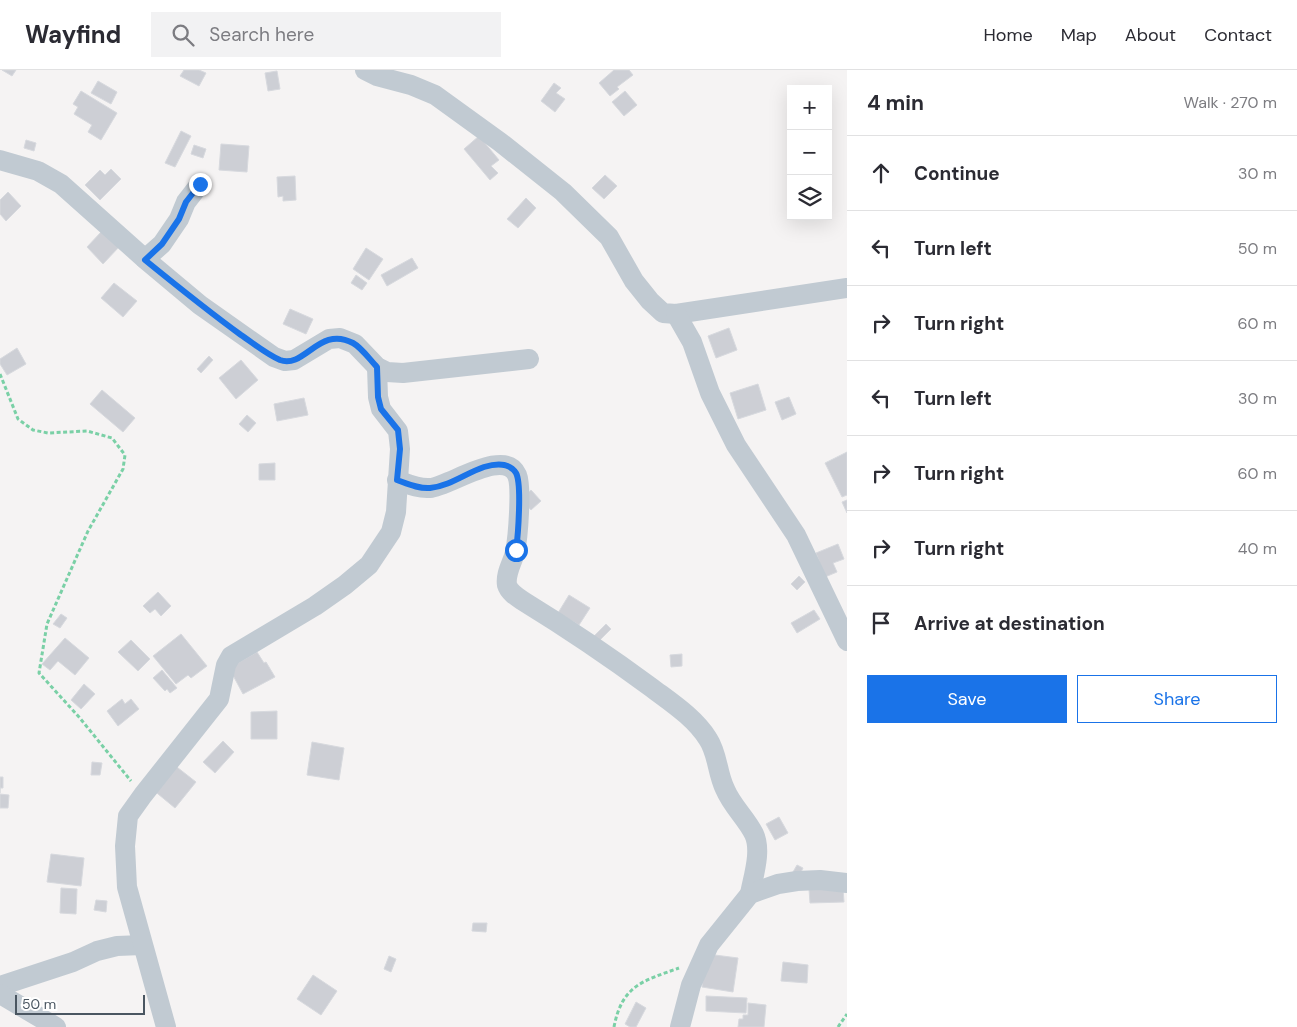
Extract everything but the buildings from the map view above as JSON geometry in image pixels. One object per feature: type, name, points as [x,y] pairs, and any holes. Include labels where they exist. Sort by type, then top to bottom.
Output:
[{"type":"street","points":[[365,70],[377,76],[411,85],[435,95],[563,192],[610,237],[634,281],[650,301],[663,313],[676,314],[847,288]]},
{"type":"street","points":[[0,160],[38,171],[61,184],[145,260],[200,305],[280,360],[294,360],[329,339],[340,338],[355,344],[377,367],[387,372],[529,359]]},
{"type":"street","points":[[145,260],[162,244],[179,219],[186,202],[200,184]]},
{"type":"street","points":[[676,314],[692,342],[710,393],[736,445],[796,535],[847,641]]},
{"type":"street","points":[[166,1027],[127,886],[125,846],[128,816],[143,794],[219,699],[226,665],[231,656],[316,606],[346,585],[369,565],[391,532],[396,512],[400,449],[398,430],[381,409],[378,397],[377,367]]},
{"type":"street","points":[[397,480],[416,487],[429,488],[444,485],[491,465],[503,465],[513,470],[518,480],[517,541],[507,577],[508,586],[512,592],[594,646],[670,702],[699,727],[709,740],[724,789],[754,835],[756,854],[750,894],[709,945],[691,985],[680,1027]]},
{"type":"street","points":[[750,894],[778,884],[797,881],[845,880]]},
{"type":"street","points":[[0,986],[73,962],[97,951],[117,946],[142,944]]},
{"type":"street","points":[[0,994],[56,1027]]},
{"type":"path","points":[[0,374],[18,419],[33,430],[48,433],[87,431],[112,438],[125,455],[123,469],[88,531],[47,624],[39,673],[79,717],[143,794]]},
{"type":"path","points":[[614,1027],[623,1000],[636,986],[703,960]]},
{"type":"path","points":[[838,1027],[847,1014]]},
{"type":"route","points":[[200,184],[186,202],[179,219],[162,244],[145,260],[200,305],[280,360],[294,360],[329,339],[340,338],[355,344],[377,367],[378,397],[381,409],[398,430],[400,449],[397,480],[416,487],[429,488],[444,485],[483,467],[498,464],[509,467],[517,474],[518,480],[516,550]]}]
